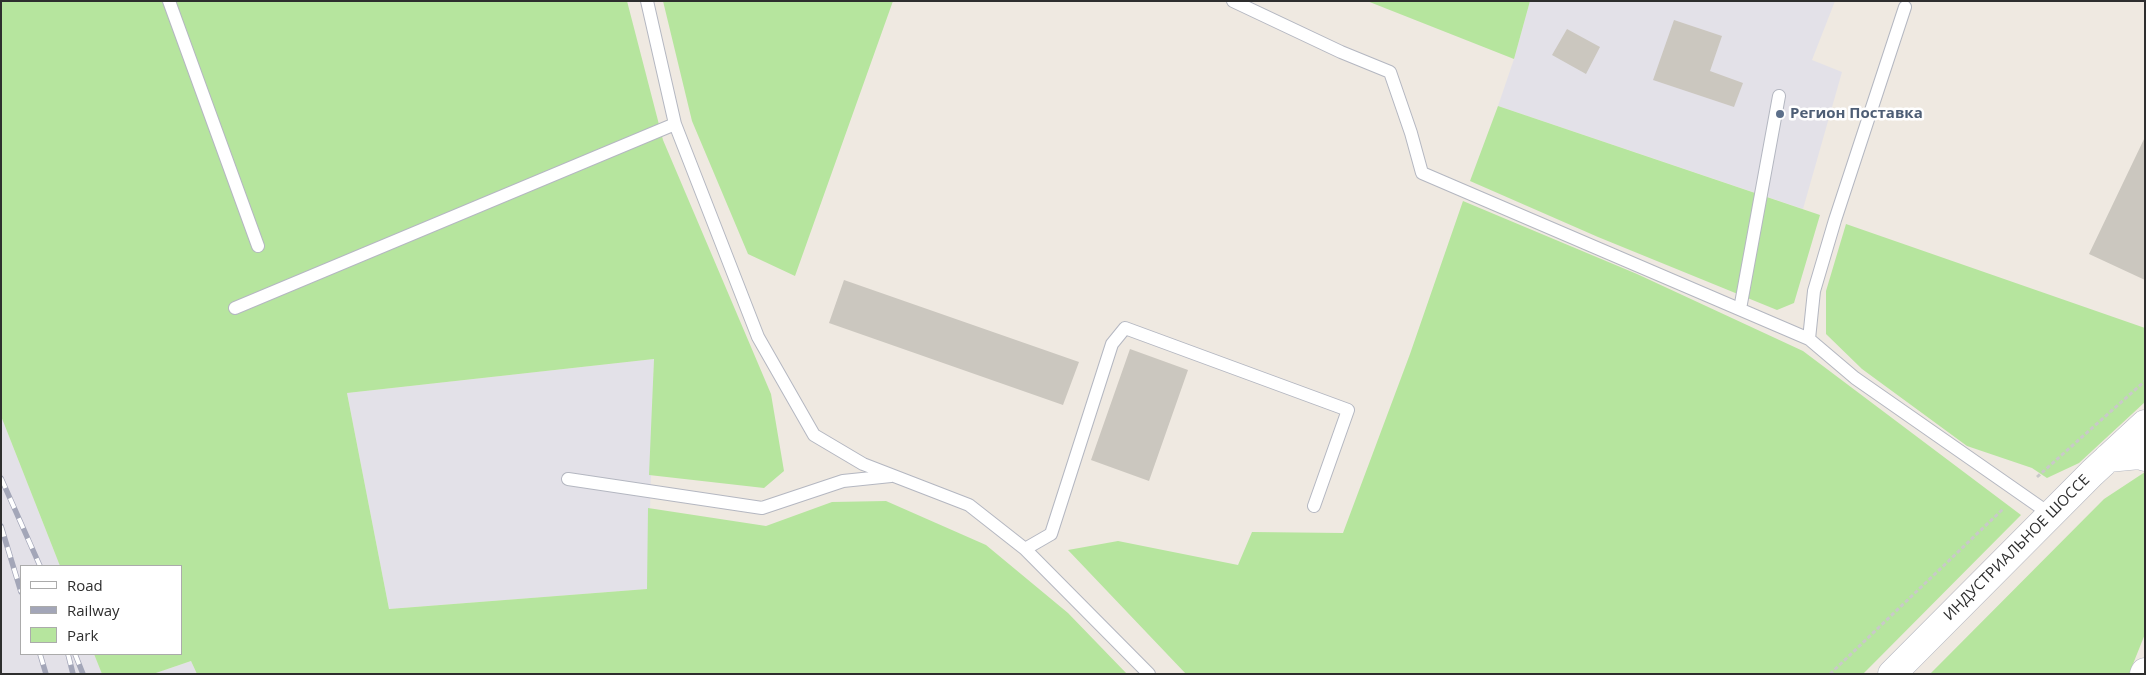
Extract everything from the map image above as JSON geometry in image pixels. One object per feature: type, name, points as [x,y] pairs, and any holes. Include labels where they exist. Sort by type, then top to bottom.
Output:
[{"type":"main road","name":"ИНДУСТРИАЛЬНОЕ ШОССЕ","points":[[1892,674],[2050,514],[2145,424]]},
{"type":"main road","points":[[2108,458],[2139,455],[2145,457]]},
{"type":"lane","points":[[169,1],[258,246]]},
{"type":"lane","points":[[647,1],[675,124],[758,337],[814,435],[863,464],[969,505],[1026,548],[1149,674]]},
{"type":"lane","points":[[1233,1],[1341,52],[1390,72],[1411,133],[1422,174],[1809,339],[1854,378],[2050,514]]},
{"type":"lane","points":[[1809,339],[1814,291],[1835,220],[1905,7]]},
{"type":"lane","points":[[1740,309],[1778,96]]},
{"type":"lane","points":[[235,308],[675,124]]},
{"type":"lane","points":[[1026,548],[1050,534],[1112,344],[1126,328],[1348,410],[1314,506]]},
{"type":"lane","points":[[568,479],[762,508],[843,481],[894,476]]},
{"type":"path","points":[[1830,674],[1899,606],[2020,493],[2145,381]]},
{"type":"shaded area","points":[[1530,1],[1835,1],[1812,60],[1842,72],[1803,209],[1498,106],[1514,59]]},
{"type":"shaded area","points":[[654,359],[648,589],[389,609],[347,393]]},
{"type":"shaded area","points":[[1,416],[60,565],[20,565],[20,655],[94,655],[102,674],[1,674]]},
{"type":"shaded area","points":[[191,661],[197,674],[153,674]]},
{"type":"green space","points":[[1,1],[627,1],[663,140],[771,394],[784,471],[764,488],[649,475],[654,359],[347,393],[389,609],[647,589],[648,508],[766,526],[832,502],[886,501],[986,545],[1068,613],[1127,674],[197,674],[191,661],[153,674],[102,674],[94,655],[182,655],[182,565],[60,565],[1,416]]},
{"type":"green space","points":[[663,1],[893,1],[795,276],[748,254],[692,121]]},
{"type":"green space","points":[[1367,1],[1530,1],[1514,59]]},
{"type":"green space","points":[[1498,106],[1820,215],[1794,303],[1777,310],[1598,237],[1470,181]]},
{"type":"green space","points":[[1463,201],[1637,274],[1803,351],[2021,515],[1863,674],[1186,674],[1068,550],[1118,541],[1238,565],[1252,532],[1343,533],[1410,354]]},
{"type":"green space","points":[[1846,224],[2145,328],[2145,402],[2079,463],[2047,478],[2032,468],[1967,446],[1862,369],[1826,334],[1826,291]]},
{"type":"green space","points":[[2145,472],[2145,634],[2129,674],[1930,674],[2104,499]]},
{"type":"building","points":[[1674,20],[1722,36],[1710,71],[1743,83],[1734,107],[1653,80]]},
{"type":"building","points":[[1567,29],[1600,47],[1586,74],[1552,55]]},
{"type":"building","points":[[2145,137],[2145,280],[2089,254]]},
{"type":"building","points":[[844,280],[1079,362],[1063,405],[829,323]]},
{"type":"building","points":[[1130,349],[1188,370],[1149,481],[1091,460]]},
{"type":"railway","points":[[1,478],[40,565]]},
{"type":"railway","points":[[1,526],[20,589]]},
{"type":"railway","points":[[40,655],[46,674]]},
{"type":"railway","points":[[68,655],[73,674]]},
{"type":"railway","points":[[75,655],[83,674]]},
{"type":"place","name":"Регион Поставка","points":[[1780,114]]}]
